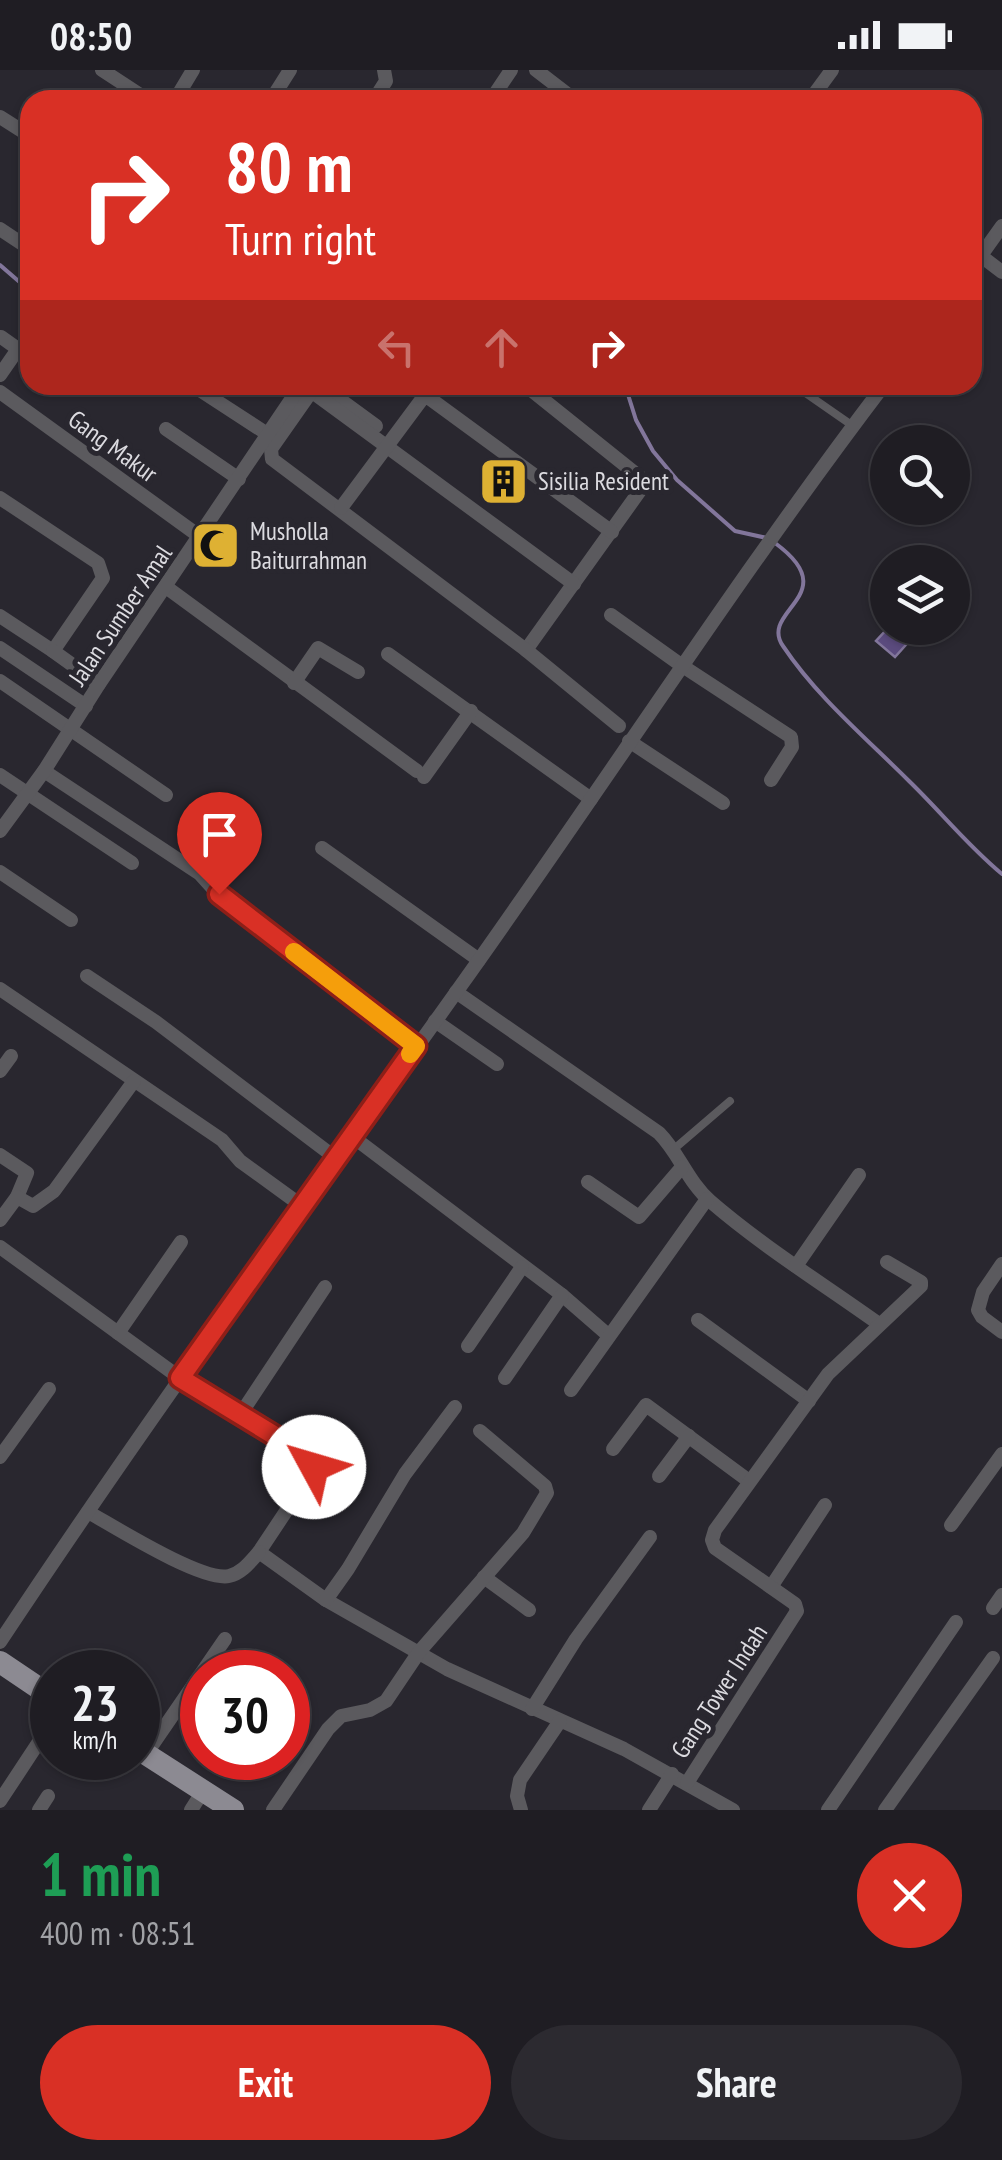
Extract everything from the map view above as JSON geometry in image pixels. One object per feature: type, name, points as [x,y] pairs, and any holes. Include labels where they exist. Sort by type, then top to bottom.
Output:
[{"type":"main road","points":[[0,1662],[30,1682]]},
{"type":"main road","points":[[160,1767],[197,1801],[233,1810]]},
{"type":"street","points":[[102,70],[133,90]]},
{"type":"street","points":[[536,70],[562,90]]},
{"type":"street","points":[[982,255],[1002,226]]},
{"type":"street","points":[[0,376],[20,357]]},
{"type":"street","name":"Gang Makur","points":[[0,392],[200,536]]},
{"type":"street","points":[[207,395],[269,435]]},
{"type":"street","name":"Jalan Sumber Amal","points":[[0,831],[269,435],[302,395]]},
{"type":"street","points":[[304,395],[270,454],[278,464],[526,650],[619,726]]},
{"type":"street","points":[[321,395],[391,443],[574,584]]},
{"type":"street","points":[[341,508],[391,443],[418,395]]},
{"type":"street","points":[[428,395],[612,532]]},
{"type":"street","points":[[526,650],[644,488],[644,482],[538,395]]},
{"type":"street","points":[[0,1642],[180,1378],[456,992],[681,665],[876,395]]},
{"type":"street","points":[[166,429],[239,479]]},
{"type":"street","points":[[0,498],[103,570],[103,578],[53,651]]},
{"type":"street","points":[[166,587],[421,774],[471,712]]},
{"type":"street","points":[[0,616],[99,684]]},
{"type":"street","points":[[612,616],[791,737],[792,746],[771,780]]},
{"type":"street","points":[[0,648],[86,706]]},
{"type":"street","points":[[294,683],[318,648],[358,672]]},
{"type":"street","points":[[388,654],[591,799]]},
{"type":"street","points":[[0,682],[166,795]]},
{"type":"street","points":[[628,742],[723,803]]},
{"type":"street","points":[[44,771],[200,874],[219,894],[416,1046]]},
{"type":"street","points":[[0,775],[132,863]]},
{"type":"street","points":[[322,848],[478,960]]},
{"type":"street","points":[[0,872],[71,920]]},
{"type":"street","points":[[87,976],[156,1022],[337,1159]]},
{"type":"street","points":[[0,990],[222,1140],[240,1161],[302,1206]]},
{"type":"street","points":[[456,992],[659,1133],[708,1199],[879,1324]]},
{"type":"street","points":[[435,1021],[496,1064]]},
{"type":"street","points":[[0,1071],[11,1056]]},
{"type":"street","points":[[16,1196],[34,1206],[54,1191],[134,1081]]},
{"type":"street","points":[[354,1137],[562,1295],[608,1335]]},
{"type":"street","points":[[0,1155],[27,1174],[0,1220]]},
{"type":"street","points":[[588,1182],[639,1218],[682,1167]]},
{"type":"street","points":[[796,1266],[858,1175]]},
{"type":"street","points":[[571,1390],[708,1199]]},
{"type":"street","points":[[118,1332],[181,1242]]},
{"type":"street","points":[[0,1246],[180,1378],[314,1460],[310,1474],[259,1552],[240,1571],[223,1577],[186,1566],[88,1512]]},
{"type":"street","points":[[825,1505],[771,1587],[716,1548],[712,1540],[714,1530],[828,1374],[922,1284],[887,1262]]},
{"type":"street","points":[[1002,1264],[983,1292],[978,1310],[1002,1332]]},
{"type":"street","points":[[468,1346],[522,1267]]},
{"type":"street","points":[[240,1414],[326,1286]]},
{"type":"street","points":[[505,1378],[562,1295]]},
{"type":"street","points":[[698,1320],[809,1401]]},
{"type":"street","points":[[0,1457],[48,1389]]},
{"type":"street","points":[[613,1449],[646,1404],[750,1481]]},
{"type":"street","points":[[326,1600],[405,1474],[456,1407]]},
{"type":"street","points":[[273,1810],[341,1716],[370,1710],[386,1701],[418,1652],[523,1533],[547,1492],[545,1486],[480,1431]]},
{"type":"street","points":[[658,1476],[689,1436]]},
{"type":"street","points":[[951,1525],[1002,1454]]},
{"type":"street","points":[[532,1709],[576,1639],[650,1538]]},
{"type":"street","points":[[259,1552],[326,1600],[447,1669],[624,1748],[733,1810]]},
{"type":"street","points":[[484,1577],[529,1610]]},
{"type":"street","name":"Gang Tower Indah","points":[[687,1784],[796,1611],[794,1604],[771,1587]]},
{"type":"street","points":[[828,1810],[956,1622]]},
{"type":"street","points":[[160,1727],[225,1640]]},
{"type":"street","points":[[885,1810],[993,1658]]},
{"type":"street","points":[[521,1810],[517,1796],[520,1780],[560,1721]]},
{"type":"street","points":[[0,1801],[30,1755]]},
{"type":"street","points":[[649,1810],[672,1774]]},
{"type":"lane","points":[[808,395],[853,426]]},
{"type":"lane","points":[[674,1149],[730,1101]]},
{"type":"shaded area","points":[[881,645],[906,645],[895,657]]},
{"type":"waterway","points":[[0,265],[20,282]]},
{"type":"waterway","points":[[628,395],[653,451],[677,480],[735,531],[767,538]]},
{"type":"waterway","points":[[775,543],[795,561],[803,576],[802,589],[778,633],[796,665],[826,700],[1002,874]]},
{"type":"slow traffic","points":[[294,952],[416,1046],[410,1054]]},
{"type":"place","name":"Sisilia Resident","points":[[503,481]]},
{"type":"place","name":"Musholla Baiturrahman","points":[[215,545]]},
{"type":"route","points":[[219,894],[416,1046],[180,1378],[308,1456],[314,1460],[314,1467]]}]
